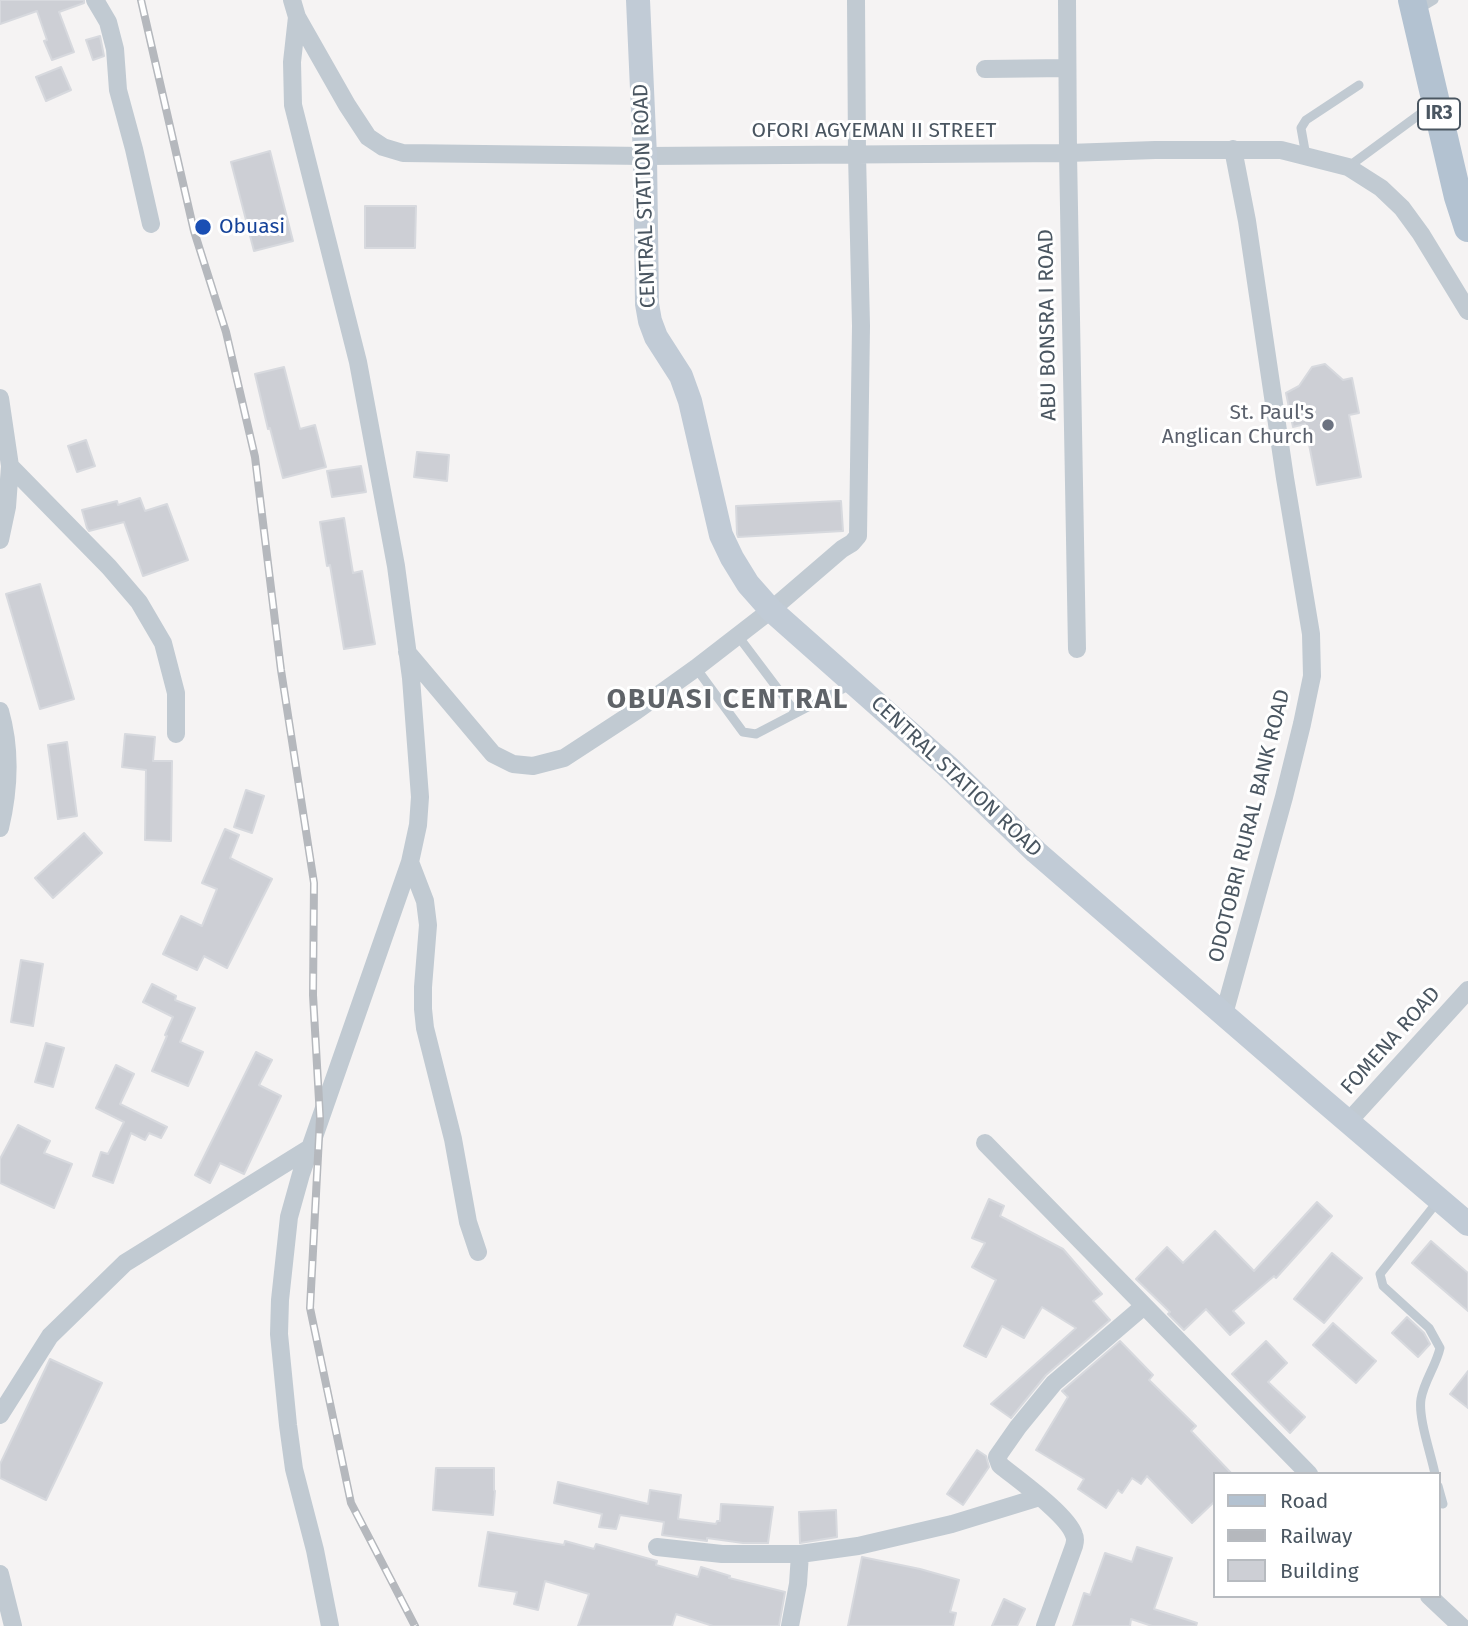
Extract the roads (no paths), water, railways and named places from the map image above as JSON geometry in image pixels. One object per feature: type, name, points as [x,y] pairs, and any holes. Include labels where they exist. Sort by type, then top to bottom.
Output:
[{"type":"main road","name":"IR3","points":[[1420,4],[1436,101],[1458,197],[1468,228]]},
{"type":"street","points":[[95,0],[108,22],[115,49],[118,90],[150,224]]},
{"type":"street","name":"CENTRAL STATION ROAD","points":[[638,0],[645,156],[647,304],[650,321],[656,337],[681,376],[690,401],[721,535],[743,575],[771,610],[947,766],[1036,852],[1468,1224]]},
{"type":"street","points":[[407,652],[493,754],[513,764],[533,766],[564,758],[626,718],[738,636],[858,536],[861,326],[856,0]]},
{"type":"street","name":"ABU BONSRA I ROAD","points":[[1067,0],[1077,649]]},
{"type":"street","points":[[295,9],[293,105],[358,362],[396,566],[420,797],[418,825],[410,862],[310,1148],[289,1217],[281,1288],[279,1334],[294,1469],[330,1626]]},
{"type":"street","name":"OFORI AGYEMAN II STREET","points":[[295,9],[368,137],[383,147],[402,153],[645,156],[1281,150],[1348,167],[1381,188],[1402,208],[1421,234],[1468,311]]},
{"type":"street","points":[[985,69],[1067,68]]},
{"type":"street","name":"ODOTOBRI RURAL BANK ROAD","points":[[1224,1014],[1303,724],[1311,676],[1311,634],[1247,221],[1233,149]]},
{"type":"street","points":[[0,398],[6,459],[6,507],[0,540]]},
{"type":"street","points":[[6,459],[139,602],[163,643],[176,693],[176,734]]},
{"type":"street","points":[[0,711],[4,723],[8,765],[6,802],[0,828]]},
{"type":"street","points":[[410,862],[425,901],[428,925],[422,987],[425,1028],[453,1139],[468,1223],[478,1252]]},
{"type":"street","name":"FOMENA ROAD","points":[[1348,1122],[1468,990]]},
{"type":"street","points":[[985,1143],[1307,1472]]},
{"type":"street","points":[[0,1415],[50,1336],[125,1263],[310,1148]]},
{"type":"street","points":[[1045,1626],[1075,1538],[1063,1520],[1040,1497],[1000,1465],[998,1454],[1054,1383],[1144,1306]]},
{"type":"street","points":[[657,1547],[722,1554],[800,1554],[858,1546],[952,1524],[1040,1497]]},
{"type":"street","points":[[790,1626],[798,1584],[800,1554]]},
{"type":"street","points":[[0,1574],[13,1626]]},
{"type":"street","points":[[1431,1598],[1461,1626]]},
{"type":"lane","points":[[1306,156],[1301,128],[1306,120],[1359,86]]},
{"type":"lane","points":[[1348,167],[1436,101]]},
{"type":"lane","points":[[738,636],[796,713]]},
{"type":"lane","points":[[696,668],[743,732],[756,734],[853,683]]},
{"type":"lane","points":[[1435,1472],[1420,1409],[1421,1396],[1438,1360],[1440,1348],[1429,1328],[1383,1286],[1380,1273],[1439,1199]]},
{"type":"lane","points":[[1440,1493],[1443,1504]]},
{"type":"railway","points":[[141,0],[194,231],[226,332],[255,457],[281,670],[314,883],[313,995],[320,1118],[310,1308],[351,1503],[415,1626]]},
{"type":"place","name":"Obuasi","points":[[203,227]]},
{"type":"place","name":"St. Paul's Anglican Church","points":[[1328,425]]},
{"type":"district","name":"OBUASI CENTRAL","points":[[728,700]]}]
